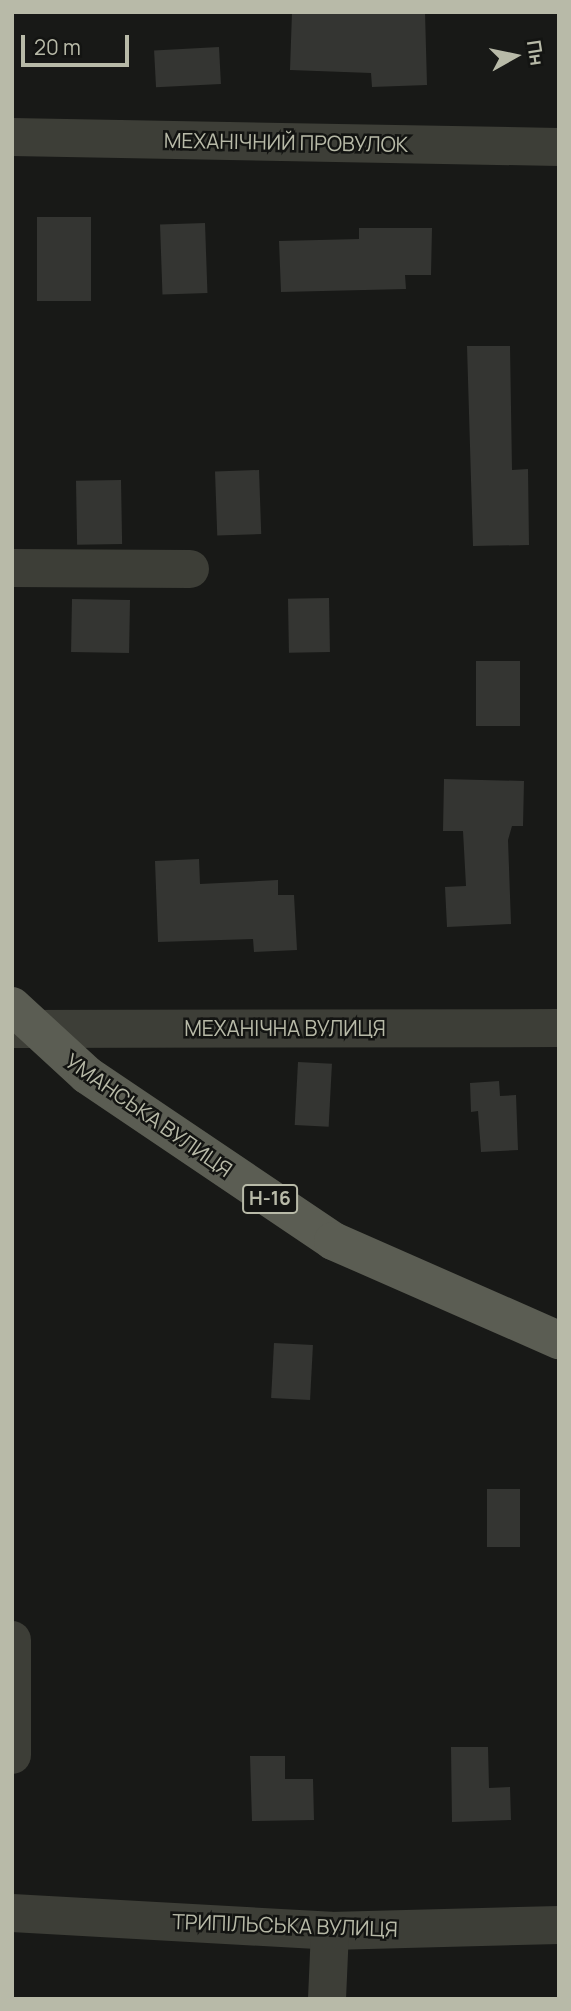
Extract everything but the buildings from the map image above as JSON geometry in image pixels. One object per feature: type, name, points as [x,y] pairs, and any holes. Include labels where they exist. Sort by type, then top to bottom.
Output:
[{"type":"main road","name":"УМАНСЬКА ВУЛИЦЯ","points":[[19,1021],[87,1075],[333,1241],[559,1340]]},
{"type":"street","name":"МЕХАНІЧНИЙ ПРОВУЛОК","points":[[12,136],[559,147]]},
{"type":"street","points":[[12,568],[190,569]]},
{"type":"street","name":"МЕХАНІЧНА ВУЛИЦЯ","points":[[19,1021],[559,1028]]},
{"type":"street","points":[[12,1640],[12,1755]]},
{"type":"street","name":"ТРИПІЛЬСЬКА ВУЛИЦЯ","points":[[12,1913],[330,1931],[559,1925]]},
{"type":"street","points":[[327,1999],[330,1931]]}]
